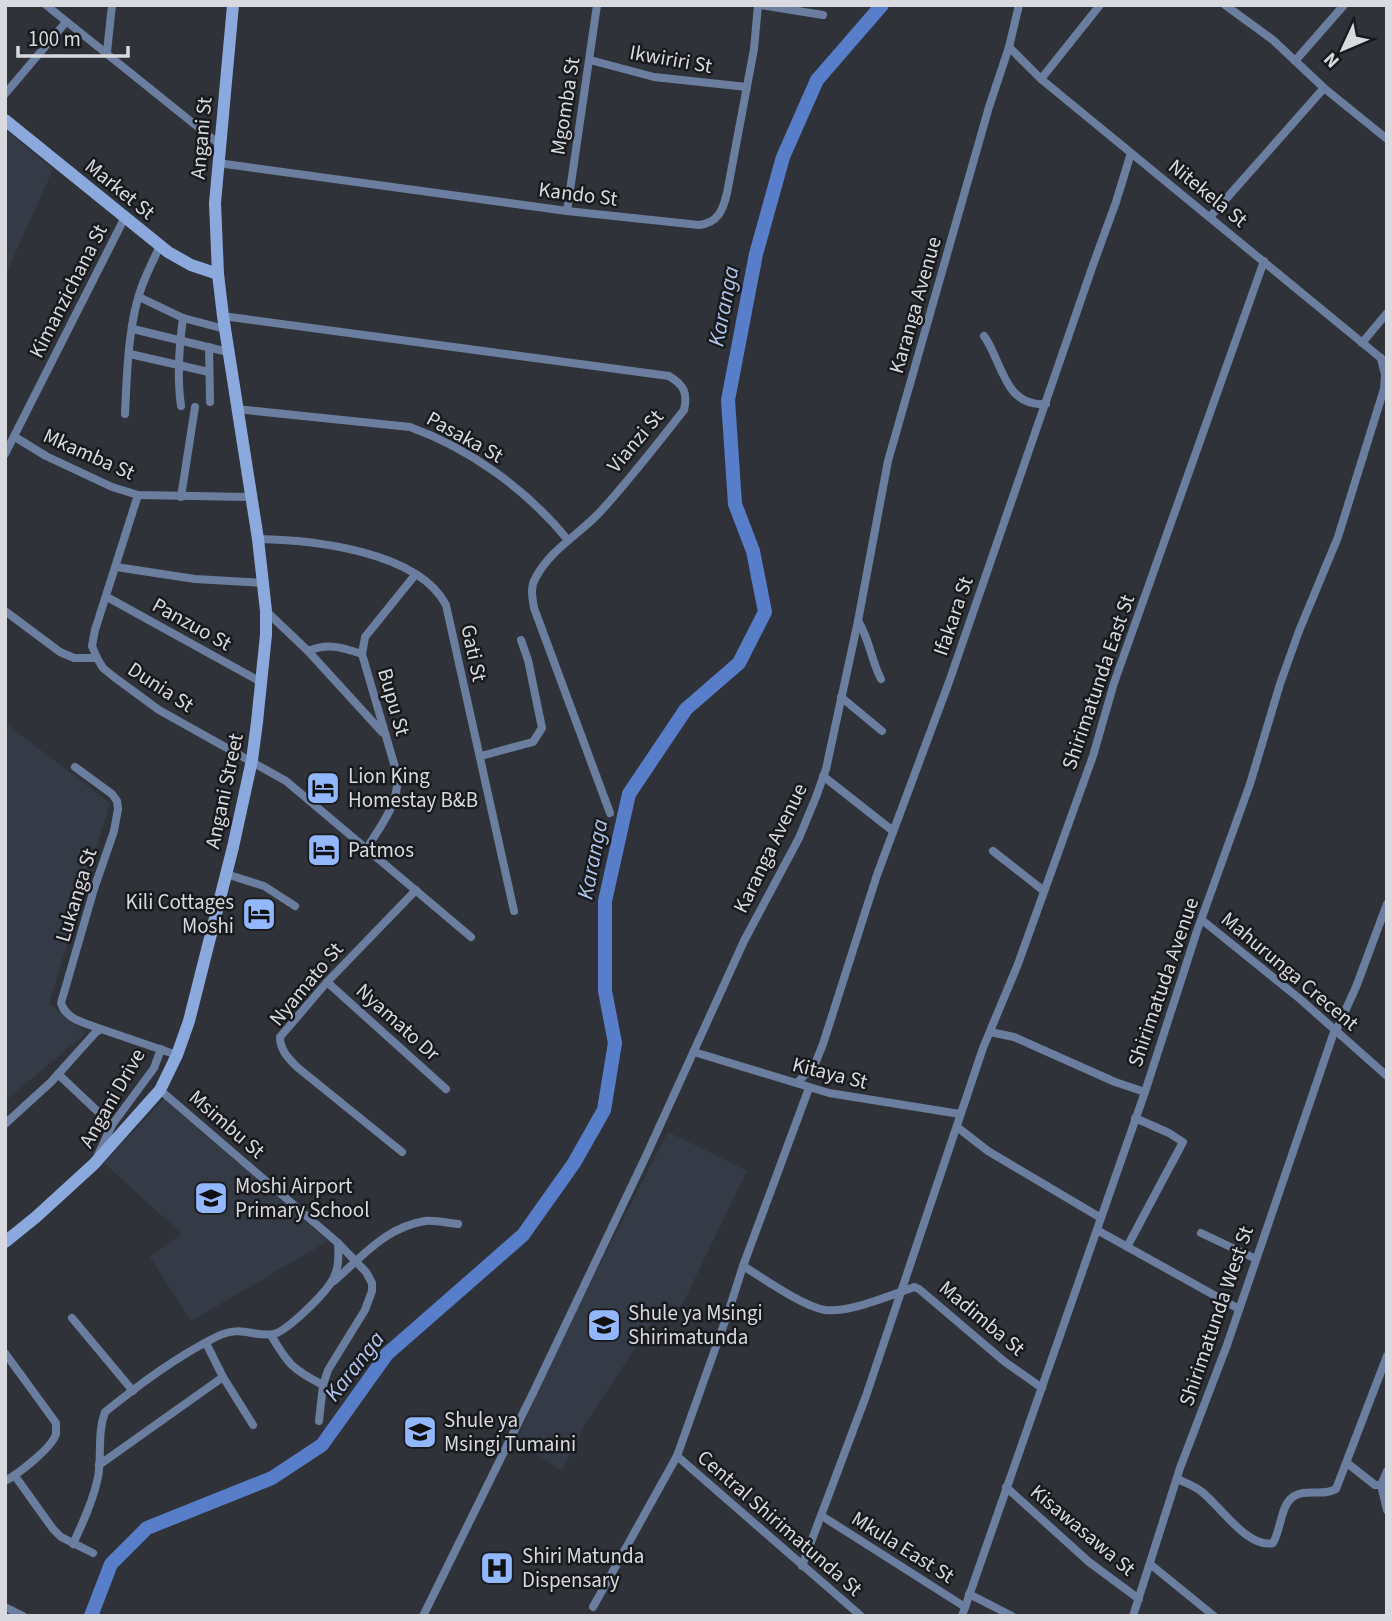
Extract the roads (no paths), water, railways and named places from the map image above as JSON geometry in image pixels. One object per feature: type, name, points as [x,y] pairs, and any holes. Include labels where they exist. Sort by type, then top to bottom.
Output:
[{"type":"street","points":[[46,5],[219,144]]},
{"type":"street","points":[[107,52],[112,5]]},
{"type":"street","name":"Angani St","points":[[218,274],[215,203],[233,5]]},
{"type":"street","name":"Mgomba St","points":[[567,211],[597,5]]},
{"type":"street","points":[[759,5],[823,16]]},
{"type":"street","name":"Kando St","points":[[218,163],[567,211],[709,224],[723,209],[754,49],[759,5]]},
{"type":"street","name":"Karanga Avenue","points":[[423,1616],[532,1395],[744,941],[799,838],[823,776],[858,621],[888,461],[1019,5]]},
{"type":"street","points":[[1225,5],[1273,40],[1324,88],[1387,139]]},
{"type":"street","points":[[1294,61],[1344,5]]},
{"type":"street","points":[[1041,79],[1096,7]]},
{"type":"street","points":[[5,94],[66,22]]},
{"type":"street","name":"Nitekela St","points":[[1009,47],[1041,79],[1384,361]]},
{"type":"street","name":"Ikwiriri St","points":[[590,60],[654,77],[747,87]]},
{"type":"street","points":[[1210,217],[1324,88]]},
{"type":"street","name":"Market St","points":[[5,120],[160,246],[191,265],[218,274]]},
{"type":"street","name":"Ifakara St","points":[[797,1083],[815,1064],[823,1044],[877,875],[945,692],[1131,153]]},
{"type":"street","name":"Kimanzichana St","points":[[5,454],[124,219]]},
{"type":"street","points":[[125,414],[130,354],[139,297],[160,246]]},
{"type":"street","name":"Shirimatunda East St","points":[[802,1566],[901,1293],[960,1114],[1093,756],[1114,683],[1264,261]]},
{"type":"street","name":"Angani Street","points":[[5,1242],[94,1164],[160,1090],[177,1055],[189,1021],[252,760],[266,611],[258,539],[249,497],[218,274]]},
{"type":"street","name":"Vianzi St","points":[[139,297],[183,318],[669,376],[679,383],[686,398],[684,410],[601,510],[542,567],[534,579],[531,592],[534,608],[610,813]]},
{"type":"street","points":[[1362,343],[1387,313]]},
{"type":"street","points":[[181,406],[178,389],[183,318]]},
{"type":"street","points":[[133,329],[228,352]]},
{"type":"street","points":[[984,336],[1008,385],[1028,403],[1046,404]]},
{"type":"street","points":[[209,347],[210,402]]},
{"type":"street","points":[[130,354],[209,372]]},
{"type":"street","name":"Shirimatuda Avenue","points":[[963,1611],[1145,1092],[1250,784],[1280,684],[1338,537],[1384,389],[1384,361]]},
{"type":"street","points":[[181,497],[195,407]]},
{"type":"street","name":"Pasaka St","points":[[236,409],[410,427],[434,436],[505,480],[538,507],[568,540]]},
{"type":"street","name":"Mkamba St","points":[[15,437],[46,456],[112,487],[138,495],[249,497]]},
{"type":"street","points":[[5,611],[60,652],[74,657],[97,658],[92,646],[138,495]]},
{"type":"street","name":"Gati St","points":[[258,539],[280,539],[364,552],[383,558],[415,575],[440,594],[446,606],[514,911]]},
{"type":"street","name":"Panzuo St","points":[[117,567],[195,579],[264,583]]},
{"type":"street","name":"Bupu St","points":[[367,848],[393,804],[398,789],[397,774],[362,654],[365,637],[415,575]]},
{"type":"street","name":"Panzuo St","points":[[107,597],[261,682]]},
{"type":"street","points":[[266,611],[384,734]]},
{"type":"street","points":[[858,621],[869,642],[873,663],[881,680]]},
{"type":"street","points":[[481,756],[533,742],[542,728],[528,660],[521,640]]},
{"type":"street","points":[[307,651],[328,645],[362,654]]},
{"type":"street","name":"Dunia St","points":[[97,658],[103,668],[141,698],[252,760]]},
{"type":"street","points":[[841,697],[882,731]]},
{"type":"street","points":[[252,760],[286,781],[471,937]]},
{"type":"street","name":"Lukanga St","points":[[75,767],[112,794],[118,809],[114,831],[61,1003],[65,1013],[71,1017],[101,1029]]},
{"type":"street","points":[[823,776],[893,831]]},
{"type":"street","points":[[993,851],[1044,891]]},
{"type":"street","points":[[226,874],[264,886],[295,906]]},
{"type":"street","name":"Nyamato St","points":[[402,1152],[297,1067],[280,1045],[280,1037],[327,982],[416,890]]},
{"type":"street","name":"Shirimatunda West St","points":[[1133,1616],[1177,1479],[1336,1030],[1356,988],[1387,904]]},
{"type":"street","name":"Mahurunga Crecent","points":[[1202,920],[1336,1030],[1387,1076]]},
{"type":"street","name":"Nyamato Dr","points":[[327,982],[446,1088]]},
{"type":"street","points":[[5,1124],[21,1112],[101,1029],[177,1055]]},
{"type":"street","points":[[990,1032],[1014,1037],[1115,1082],[1145,1092]]},
{"type":"street","name":"Angani Drive","points":[[94,1164],[113,1125],[154,1068],[161,1049]]},
{"type":"street","name":"Kitaya St","points":[[694,1052],[809,1088],[868,1101],[960,1114]]},
{"type":"street","points":[[58,1074],[113,1125]]},
{"type":"street","points":[[593,1607],[677,1456],[809,1088]]},
{"type":"street","name":"Msimbu St","points":[[160,1090],[338,1243],[366,1272],[372,1283],[365,1310],[328,1370],[323,1385],[319,1421]]},
{"type":"street","points":[[1127,1247],[1183,1142],[1135,1118]]},
{"type":"street","points":[[957,1127],[1000,1158],[1101,1217]]},
{"type":"street","points":[[73,1544],[92,1502],[105,1412],[155,1374],[229,1331],[247,1330],[271,1335],[290,1324],[380,1239],[396,1230],[427,1221],[458,1224]]},
{"type":"street","points":[[1097,1230],[1239,1309]]},
{"type":"street","points":[[1201,1233],[1256,1259]]},
{"type":"street","points":[[330,1284],[339,1256],[338,1243]]},
{"type":"street","name":"Madimba St","points":[[743,1266],[824,1310],[839,1310],[914,1287],[919,1289],[1005,1362],[1042,1388]]},
{"type":"street","points":[[72,1318],[133,1391]]},
{"type":"street","points":[[271,1335],[298,1372],[323,1385]]},
{"type":"street","points":[[206,1343],[223,1377],[253,1425]]},
{"type":"street","points":[[5,1353],[56,1423],[56,1434],[49,1445],[15,1476],[5,1480]]},
{"type":"street","points":[[1177,1479],[1206,1495],[1234,1525],[1251,1537],[1270,1545],[1276,1540],[1282,1523],[1281,1514],[1287,1503],[1298,1494],[1325,1493],[1336,1489],[1387,1356]]},
{"type":"street","points":[[99,1465],[223,1377]]},
{"type":"street","name":"Central Shirimatunda St","points":[[677,1456],[861,1616]]},
{"type":"street","points":[[1347,1463],[1369,1482],[1381,1485]]},
{"type":"street","points":[[1387,1471],[1381,1485],[1387,1510]]},
{"type":"street","points":[[15,1476],[53,1529],[73,1544],[93,1553]]},
{"type":"street","name":"Kisawasawa St","points":[[1006,1487],[1073,1549],[1139,1599]]},
{"type":"street","name":"Mkula East St","points":[[822,1516],[963,1611]]},
{"type":"street","points":[[1150,1563],[1214,1616]]},
{"type":"street","points":[[970,1594],[1012,1616]]},
{"type":"street","points":[[5,1607],[23,1616]]},
{"type":"waterway","name":"Karanga","points":[[91,1616],[111,1564],[147,1528],[272,1478],[322,1445],[387,1354],[523,1235],[574,1163],[604,1110],[615,1043],[605,991],[605,901],[629,794],[686,709],[739,663],[765,612],[753,551],[735,504],[728,400],[756,254],[783,157],[817,80],[882,5]]},
{"type":"place","name":"Lion King Homestay B&B","points":[[323,788]]},
{"type":"place","name":"Patmos","points":[[324,850]]},
{"type":"place","name":"Kili Cottages Moshi","points":[[259,914]]},
{"type":"place","name":"Moshi Airport Primary School","points":[[211,1198]]},
{"type":"place","name":"Shule ya Msingi Shirimatunda","points":[[604,1325]]},
{"type":"place","name":"Shule ya Msingi Tumaini","points":[[420,1432]]},
{"type":"place","name":"Shiri Matunda Dispensary","points":[[497,1568]]}]
